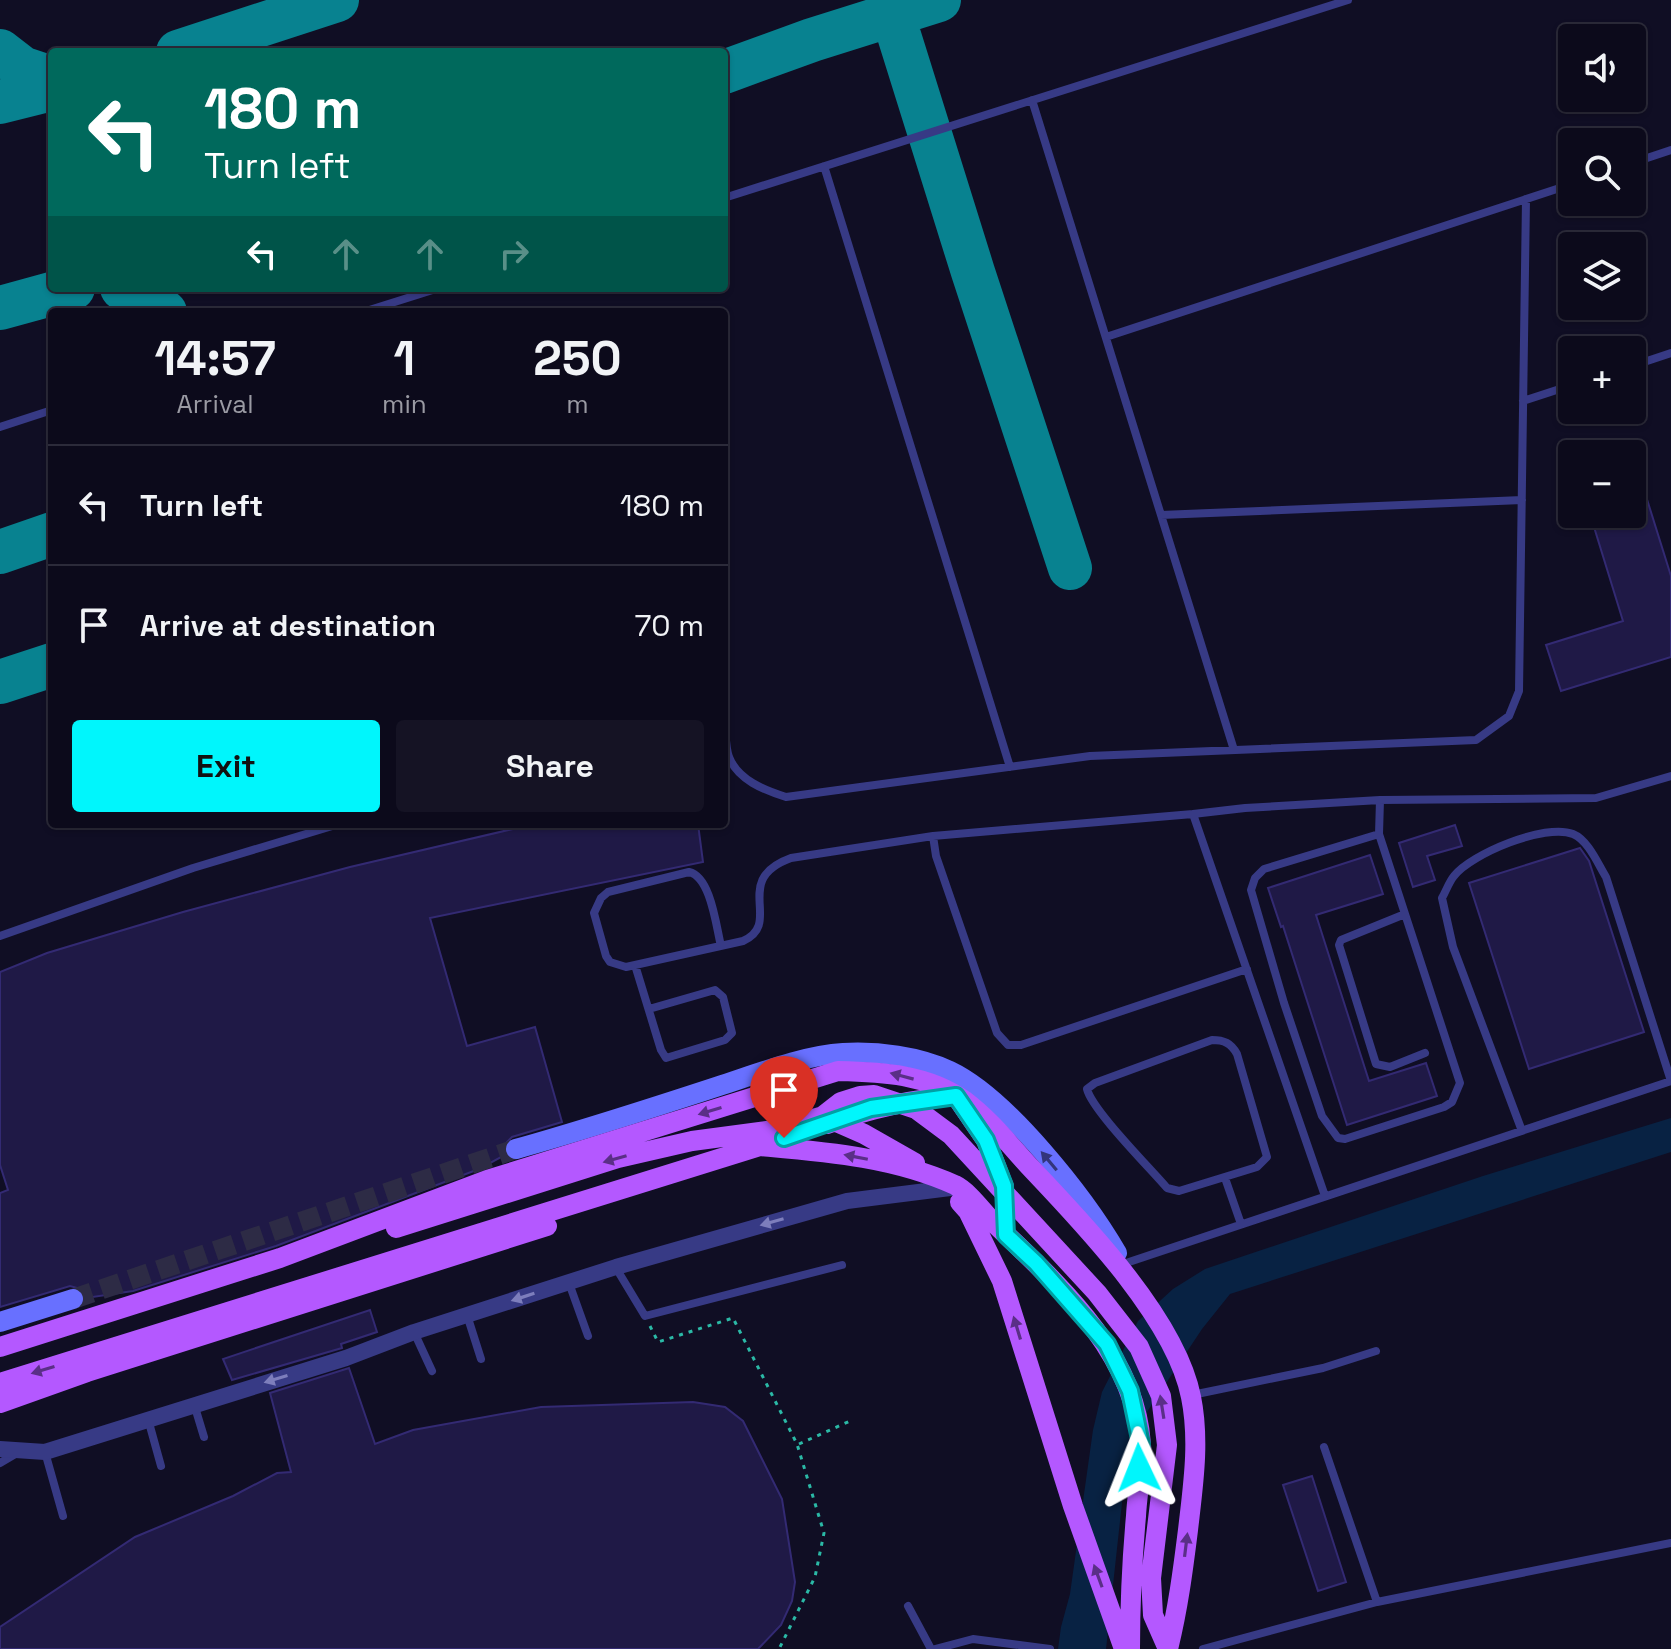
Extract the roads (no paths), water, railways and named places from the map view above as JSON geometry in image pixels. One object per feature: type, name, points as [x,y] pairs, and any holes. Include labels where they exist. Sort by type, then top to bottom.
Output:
[{"type":"main road","points":[[516,1149],[785,1065],[841,1053],[901,1056],[948,1070],[976,1086],[1008,1113],[1053,1165],[1110,1242],[1176,1355],[1191,1395],[1195,1440],[1193,1485],[1178,1608],[1168,1649]]},
{"type":"main road","points":[[0,1347],[280,1258],[487,1180],[838,1071],[889,1072],[932,1084],[956,1096],[990,1123],[1142,1294]]},
{"type":"main road","points":[[0,1356],[618,1158],[692,1141],[774,1130],[823,1116],[841,1102],[874,1095],[916,1109],[951,1135],[1097,1293],[1139,1347],[1161,1396],[1167,1445],[1151,1578],[1153,1615],[1168,1649]]},
{"type":"main road","points":[[0,1383],[760,1146],[871,1108],[956,1096]]},
{"type":"main road","points":[[956,1096],[986,1140],[1004,1186],[1006,1235]]},
{"type":"main road","points":[[823,1116],[864,1134],[934,1174],[968,1211],[1002,1281],[1073,1506],[1127,1649]]},
{"type":"main road","points":[[0,1403],[87,1372],[462,1255],[691,1177],[774,1130]]},
{"type":"main road","points":[[760,1146],[840,1153],[897,1165],[958,1187],[1056,1286],[1107,1344],[1130,1391],[1141,1444],[1127,1649]]},
{"type":"main road","points":[[0,1322],[73,1299]]},
{"type":"street","points":[[0,1449],[45,1452],[346,1358],[414,1332],[616,1267],[847,1201],[958,1187]]},
{"type":"lane","points":[[728,197],[1348,0]]},
{"type":"lane","points":[[1032,100],[1234,750]]},
{"type":"lane","points":[[1646,158],[1671,150]]},
{"type":"lane","points":[[824,166],[1010,767]]},
{"type":"lane","points":[[1106,337],[1558,189]]},
{"type":"lane","points":[[728,750],[729,758],[746,780],[786,797],[1090,756],[1476,740],[1509,716],[1519,691],[1526,199]]},
{"type":"lane","points":[[376,308],[426,292]]},
{"type":"lane","points":[[1646,361],[1671,353]]},
{"type":"lane","points":[[1523,401],[1558,390]]},
{"type":"lane","points":[[0,427],[48,411]]},
{"type":"lane","points":[[1161,515],[1522,500]]},
{"type":"lane","points":[[721,946],[706,885],[701,878],[689,872],[608,892],[596,905],[594,913],[606,956],[619,966],[635,965],[721,946],[743,941],[758,932],[761,882],[780,862],[933,836],[1245,808],[1380,800],[1596,798],[1671,776]]},
{"type":"lane","points":[[1379,834],[1264,869],[1255,878],[1251,890],[1322,1116],[1338,1138],[1345,1139],[1444,1107],[1452,1102],[1460,1083],[1379,834],[1380,800]]},
{"type":"lane","points":[[1193,814],[1325,1196]]},
{"type":"lane","points":[[0,936],[193,868],[326,828]]},
{"type":"lane","points":[[1123,1264],[1241,1224],[1522,1131],[1671,1081],[1606,877],[1589,848],[1570,833],[1552,832],[1524,837],[1495,849],[1455,875],[1442,898],[1453,947],[1522,1131]]},
{"type":"lane","points":[[933,836],[936,856],[997,1033],[1008,1045],[1021,1045],[1247,969]]},
{"type":"lane","points":[[1405,914],[1341,940],[1339,945],[1376,1064],[1390,1067],[1425,1053]]},
{"type":"lane","points":[[635,965],[661,1050],[666,1058],[725,1040],[732,1033],[723,997],[715,990],[649,1009]]},
{"type":"lane","points":[[1212,1040],[1232,1046],[1245,1077],[1267,1157],[1257,1167],[1225,1178],[1179,1191],[1167,1188],[1090,1097],[1089,1086],[1212,1040]]},
{"type":"lane","points":[[1225,1178],[1241,1224]]},
{"type":"lane","points":[[616,1267],[645,1316],[842,1265]]},
{"type":"lane","points":[[569,1282],[588,1336]]},
{"type":"lane","points":[[467,1315],[481,1359]]},
{"type":"lane","points":[[414,1332],[432,1371]]},
{"type":"lane","points":[[1191,1395],[1323,1368],[1376,1351]]},
{"type":"lane","points":[[194,1404],[204,1437]]},
{"type":"lane","points":[[148,1419],[161,1466]]},
{"type":"lane","points":[[1324,1447],[1377,1602]]},
{"type":"lane","points":[[0,1463],[21,1451]]},
{"type":"lane","points":[[45,1452],[63,1516]]},
{"type":"lane","points":[[1203,1649],[1377,1602],[1671,1543]]},
{"type":"lane","points":[[908,1606],[933,1649],[973,1639],[1050,1649]]},
{"type":"water","points":[[1671,1118],[1671,1152],[1230,1294],[1202,1329],[1129,1439],[1106,1649],[1058,1649],[1070,1594],[1093,1430],[1102,1392],[1138,1321],[1173,1289],[1205,1269],[1483,1176]]},
{"type":"tunnel","points":[[73,1299],[516,1149]]}]
